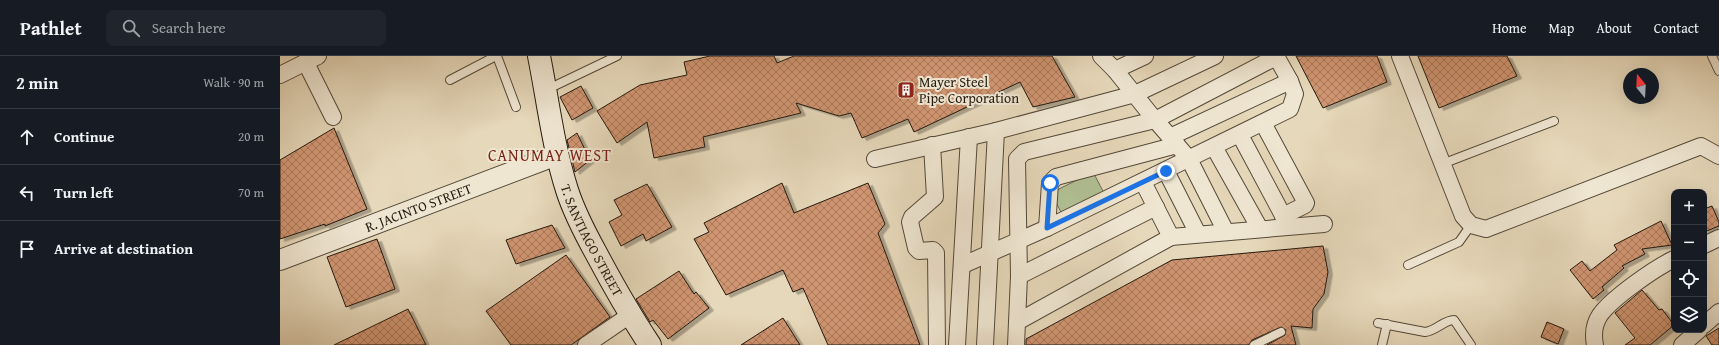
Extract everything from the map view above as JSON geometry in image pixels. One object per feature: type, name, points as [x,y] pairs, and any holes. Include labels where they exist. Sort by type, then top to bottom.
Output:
[{"type":"main road","name":"T. SANTIAGO STREET","points":[[539,56],[557,155],[567,191],[579,221],[630,315],[650,345]]},
{"type":"street","points":[[1101,56],[1115,70],[1155,120],[1190,159],[1226,232]]},
{"type":"street","points":[[1115,70],[1145,56]]},
{"type":"street","points":[[875,158],[996,131],[1135,94],[1215,56]]},
{"type":"street","points":[[963,265],[1018,242],[1214,148],[1290,109],[1295,94],[1290,81],[1276,56],[1155,120],[1024,152],[1017,159],[1018,242],[1019,276],[1016,345]]},
{"type":"street","points":[[1400,56],[1463,216],[1471,225],[1486,229],[1701,146],[1719,156]]},
{"type":"street","points":[[280,75],[312,59],[333,117]]},
{"type":"street","points":[[1047,228],[1050,183],[1056,177],[1174,141],[1290,81]]},
{"type":"street","points":[[1263,123],[1306,203],[1286,221]]},
{"type":"street","points":[[985,345],[996,131]]},
{"type":"street","points":[[1240,134],[1286,221]]},
{"type":"street","points":[[957,345],[963,265],[969,137]]},
{"type":"street","points":[[932,145],[935,197],[912,217],[910,222],[916,248],[919,251],[933,250],[936,254],[937,345]]},
{"type":"street","points":[[1214,148],[1260,229]]},
{"type":"street","name":"R. JACINTO STREET","points":[[280,260],[557,155]]},
{"type":"street","points":[[1166,171],[1198,234]]},
{"type":"street","points":[[1143,182],[1171,237]]},
{"type":"street","points":[[1019,276],[1156,207]]},
{"type":"street","points":[[1017,322],[1171,237],[1260,229],[1286,221],[1324,224]]},
{"type":"street","points":[[1707,244],[1719,238]]},
{"type":"street","points":[[1595,345],[1593,334],[1600,316],[1624,292],[1664,263],[1671,260]]},
{"type":"street","points":[[1707,323],[1719,312]]},
{"type":"street","points":[[586,345],[630,315]]},
{"type":"street","points":[[1682,345],[1696,333]]},
{"type":"lane","points":[[450,80],[497,56],[516,106]]},
{"type":"lane","points":[[546,90],[617,56]]},
{"type":"lane","points":[[1712,56],[1719,71]]},
{"type":"lane","points":[[1442,164],[1554,121]]},
{"type":"lane","points":[[1408,265],[1459,242],[1471,225]]},
{"type":"lane","points":[[1378,323],[1430,332],[1450,320],[1454,320],[1471,345]]},
{"type":"lane","points":[[1382,345],[1387,324]]},
{"type":"lane","points":[[1254,345],[1281,332]]},
{"type":"green space","points":[[1093,172],[1104,193],[1062,214],[1051,193]]},
{"type":"building","points":[[710,56],[774,56],[777,63],[794,56],[1052,56],[1075,97],[1033,107],[1020,82],[914,132],[908,119],[862,138],[851,113],[839,116],[796,103],[801,113],[703,137],[705,147],[654,158],[647,122],[617,143],[597,111],[640,85],[687,75],[684,62]]},
{"type":"building","points":[[1296,56],[1377,56],[1387,82],[1323,108]]},
{"type":"building","points":[[1418,56],[1507,56],[1517,76],[1439,108]]},
{"type":"building","points":[[581,86],[593,108],[572,120],[560,97]]},
{"type":"building","points":[[334,128],[367,209],[325,226],[325,224],[280,239],[280,160]]},
{"type":"building","points":[[577,133],[590,160],[575,172],[567,140]]},
{"type":"building","points":[[782,183],[794,213],[868,183],[885,224],[878,233],[920,345],[828,345],[803,288],[793,292],[783,270],[726,295],[694,239],[709,232],[704,223]]},
{"type":"building","points":[[647,184],[672,227],[646,241],[643,234],[621,246],[609,222],[622,215],[614,200]]},
{"type":"building","points":[[1712,206],[1719,222],[1719,226],[1707,231],[1707,225],[1707,208]]},
{"type":"building","points":[[1661,221],[1671,243],[1671,245],[1642,249],[1645,254],[1622,266],[1624,268],[1602,287],[1604,290],[1593,299],[1570,270],[1582,261],[1590,271],[1617,250],[1614,245]]},
{"type":"building","points":[[552,225],[565,248],[516,264],[506,240]]},
{"type":"building","points":[[377,239],[395,289],[346,307],[327,257]]},
{"type":"building","points":[[1323,246],[1328,272],[1324,294],[1313,309],[1312,328],[1291,326],[1296,345],[1267,345],[1285,335],[1286,330],[1281,327],[1252,340],[1249,345],[1026,345],[1026,339],[1172,260]]},
{"type":"building","points":[[566,255],[610,317],[571,345],[511,345],[486,311]]},
{"type":"building","points":[[679,271],[694,294],[696,292],[709,308],[668,339],[653,320],[650,322],[636,299]]},
{"type":"building","points":[[1642,290],[1659,310],[1662,309],[1671,321],[1671,328],[1650,345],[1625,345],[1635,338],[1615,313]]},
{"type":"building","points":[[408,309],[426,345],[334,345]]},
{"type":"building","points":[[783,318],[800,345],[741,345]]},
{"type":"building","points":[[1547,322],[1564,329],[1558,344],[1541,337]]},
{"type":"building","points":[[1719,328],[1719,345],[1712,345],[1706,336]]},
{"type":"place","name":"Mayer Steel Pipe Corporation","points":[[906,90]]},
{"type":"district","name":"CANUMAY WEST","points":[[550,155]]},
{"type":"route","points":[[1050,183],[1047,228],[1166,171]]}]
